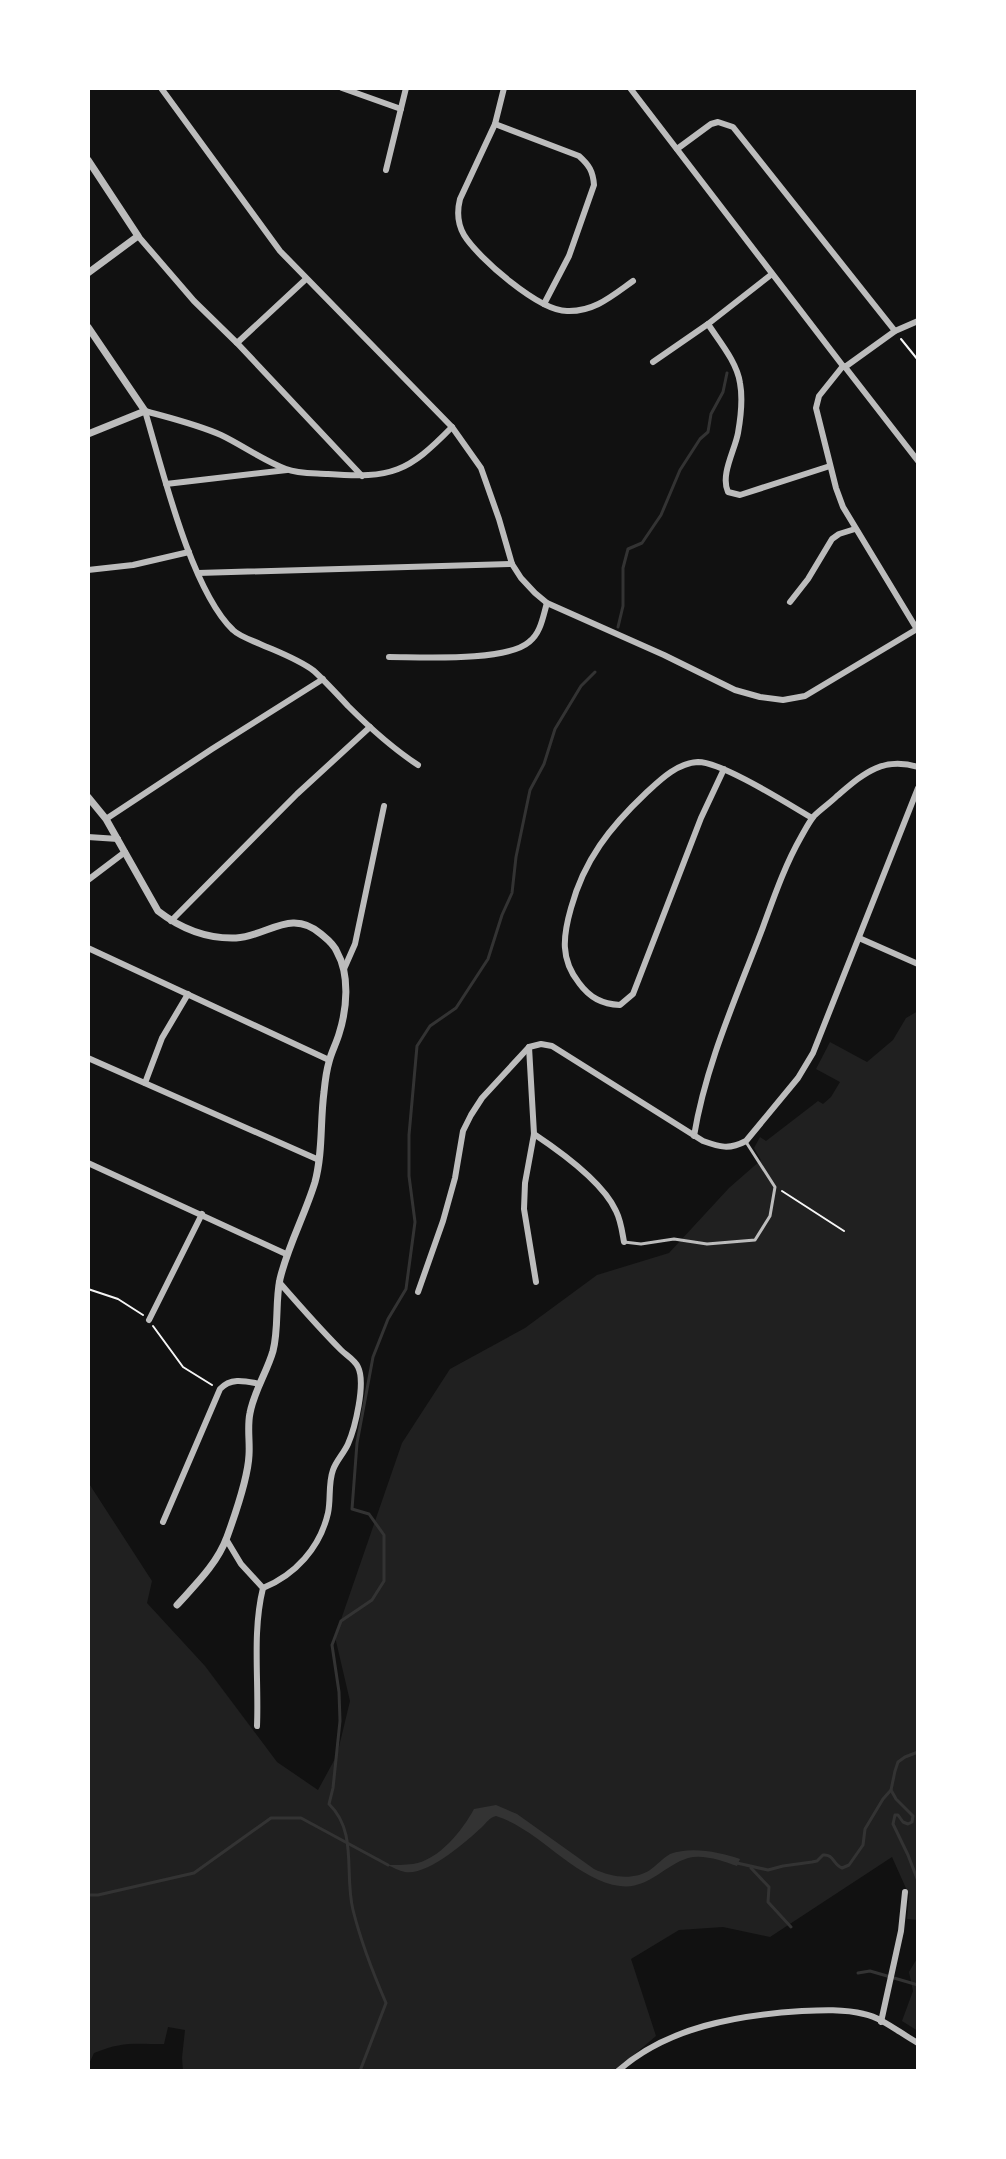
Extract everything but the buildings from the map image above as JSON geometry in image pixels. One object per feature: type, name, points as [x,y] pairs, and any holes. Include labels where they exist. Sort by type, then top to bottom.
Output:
[{"type":"street","points":[[161,88],[260,226],[306,279],[452,427],[481,468],[512,564],[521,578],[547,603],[735,690],[783,700],[805,696],[918,630],[843,507],[816,408],[819,396],[844,366],[895,331],[918,321]]},
{"type":"street","points":[[342,88],[401,109]]},
{"type":"street","points":[[386,170],[406,88]]},
{"type":"street","points":[[504,88],[495,124],[457,210],[464,236],[487,261],[524,292],[562,311],[588,309],[604,303],[633,281]]},
{"type":"street","points":[[630,88],[918,461]]},
{"type":"street","points":[[677,149],[711,124],[726,123],[733,127],[895,331]]},
{"type":"street","points":[[495,124],[579,156],[589,165],[594,185],[569,256],[544,304]]},
{"type":"street","points":[[88,160],[138,236],[172,278],[363,477]]},
{"type":"street","points":[[88,273],[138,236]]},
{"type":"street","points":[[653,362],[772,274]]},
{"type":"street","points":[[237,343],[306,279]]},
{"type":"street","points":[[708,324],[740,380],[742,409],[727,479],[728,492],[740,495],[830,466]]},
{"type":"street","points":[[88,327],[145,411],[189,552],[210,599],[235,632],[296,660],[323,679],[370,727],[418,765]]},
{"type":"street","points":[[88,434],[145,411],[218,434],[287,470]]},
{"type":"street","points":[[166,484],[287,470],[363,477],[380,475],[414,462],[452,427]]},
{"type":"street","points":[[790,602],[832,539],[855,529]]},
{"type":"street","points":[[88,570],[133,565],[189,552]]},
{"type":"street","points":[[198,573],[512,564]]},
{"type":"street","points":[[389,657],[472,656],[517,649],[531,641],[539,630],[547,603]]},
{"type":"street","points":[[106,819],[323,679]]},
{"type":"street","points":[[171,921],[297,794],[370,727]]},
{"type":"street","points":[[724,769],[701,818],[633,994],[620,1005],[599,1002],[586,992],[572,974],[565,957],[564,933],[583,870],[598,846],[664,777],[681,766],[698,762],[724,769],[812,818]]},
{"type":"street","points":[[694,1136],[702,1094],[722,1035],[780,882],[812,818],[873,769],[904,762],[918,767]]},
{"type":"street","points":[[418,1292],[443,1221],[463,1131],[482,1098],[529,1047],[541,1044],[552,1046],[626,1090],[682,1129],[711,1144],[735,1147],[746,1141],[798,1078],[813,1053],[918,788]]},
{"type":"street","points":[[88,797],[106,819],[158,911],[171,921],[208,936],[224,938],[240,938],[294,922],[307,925],[329,940],[337,951],[346,983],[343,1019],[329,1060],[319,1160],[311,1196],[286,1254],[279,1282],[274,1349],[249,1416],[247,1469],[226,1539],[209,1569],[177,1605]]},
{"type":"street","points":[[344,969],[355,944],[384,806]]},
{"type":"street","points":[[88,837],[118,839]]},
{"type":"street","points":[[88,880],[125,852]]},
{"type":"street","points":[[859,938],[918,964]]},
{"type":"street","points":[[88,948],[329,1060]]},
{"type":"street","points":[[145,1083],[162,1038],[188,994]]},
{"type":"street","points":[[529,1047],[534,1134],[525,1183],[524,1209],[536,1282]]},
{"type":"street","points":[[88,1058],[319,1160]]},
{"type":"street","points":[[534,1134],[564,1154],[610,1201],[622,1226],[624,1242]]},
{"type":"street","points":[[88,1163],[286,1254]]},
{"type":"street","points":[[149,1320],[202,1214]]},
{"type":"street","points":[[263,1588],[295,1570],[318,1539],[328,1511],[333,1467],[349,1442],[361,1387],[356,1363],[279,1282]]},
{"type":"street","points":[[163,1522],[220,1389],[234,1380],[260,1384]]},
{"type":"street","points":[[226,1539],[241,1564],[263,1588]]},
{"type":"street","points":[[257,1726],[256,1640],[263,1588]]},
{"type":"street","points":[[881,2022],[901,1931],[905,1892]]},
{"type":"street","points":[[618,2071],[644,2051],[697,2029],[775,2013],[821,2010],[867,2014],[918,2043]]},
{"type":"lane","points":[[624,1242],[641,1244],[665,1238],[707,1244],[755,1240],[770,1216],[775,1187],[746,1141]]},
{"type":"path","points":[[895,331],[918,360]]},
{"type":"path","points":[[775,1187],[844,1231]]},
{"type":"path","points":[[88,1289],[134,1308],[149,1320],[183,1367],[220,1389]]},
{"type":"shaded area","points":[[918,1011],[918,1920],[907,1919],[909,1895],[892,1857],[770,1937],[723,1927],[679,1930],[631,1959],[656,2036],[615,2071],[183,2071],[185,2030],[168,2027],[164,2044],[113,2047],[94,2053],[88,2066],[88,1482],[152,1581],[147,1603],[205,1666],[277,1762],[318,1790],[337,1755],[350,1701],[335,1637],[402,1443],[450,1369],[525,1328],[597,1275],[669,1253],[729,1188],[761,1160],[754,1148],[760,1137],[766,1141],[818,1101],[823,1104],[831,1097],[840,1082],[816,1069],[830,1042],[867,1062],[893,1040],[906,1018]]},
{"type":"shaded area","points":[[496,1805],[517,1814],[594,1869],[615,1876],[629,1877],[643,1873],[670,1854],[687,1850],[715,1852],[740,1859],[737,1866],[707,1857],[688,1858],[647,1881],[620,1886],[604,1882],[572,1865],[512,1822],[496,1816],[456,1849],[424,1869],[405,1872],[387,1865],[413,1864],[432,1857],[456,1835],[474,1809]]},
{"type":"shaded area","points":[[918,1957],[918,2031],[902,2021],[913,1991],[909,1972]]},
{"type":"waterway","points":[[618,627],[623,606],[623,568],[628,549],[642,543],[661,515],[680,470],[708,432],[711,414],[723,392],[727,373]]},
{"type":"waterway","points":[[360,2071],[386,2003],[353,1910],[344,1827],[329,1804],[340,1721],[332,1645],[341,1621],[372,1600],[384,1581],[384,1535],[369,1514],[352,1509],[357,1443],[373,1357],[388,1319],[406,1289],[415,1222],[409,1176],[409,1135],[417,1046],[430,1026],[456,1008],[488,959],[512,893],[530,790],[544,764],[555,729],[581,686],[595,672]]},
{"type":"waterway","points":[[737,1863],[768,1870],[817,1861],[823,1855],[829,1856],[842,1868],[849,1865],[863,1845],[865,1829],[891,1790],[898,1762],[918,1752]]},
{"type":"waterway","points":[[891,1790],[913,1816],[908,1824],[895,1815],[893,1824],[918,1881]]},
{"type":"waterway","points":[[88,1895],[194,1873],[271,1818],[301,1818],[388,1865]]},
{"type":"waterway","points":[[751,1868],[769,1887],[768,1902],[791,1927]]},
{"type":"waterway","points":[[858,1973],[870,1971],[918,1985]]}]
